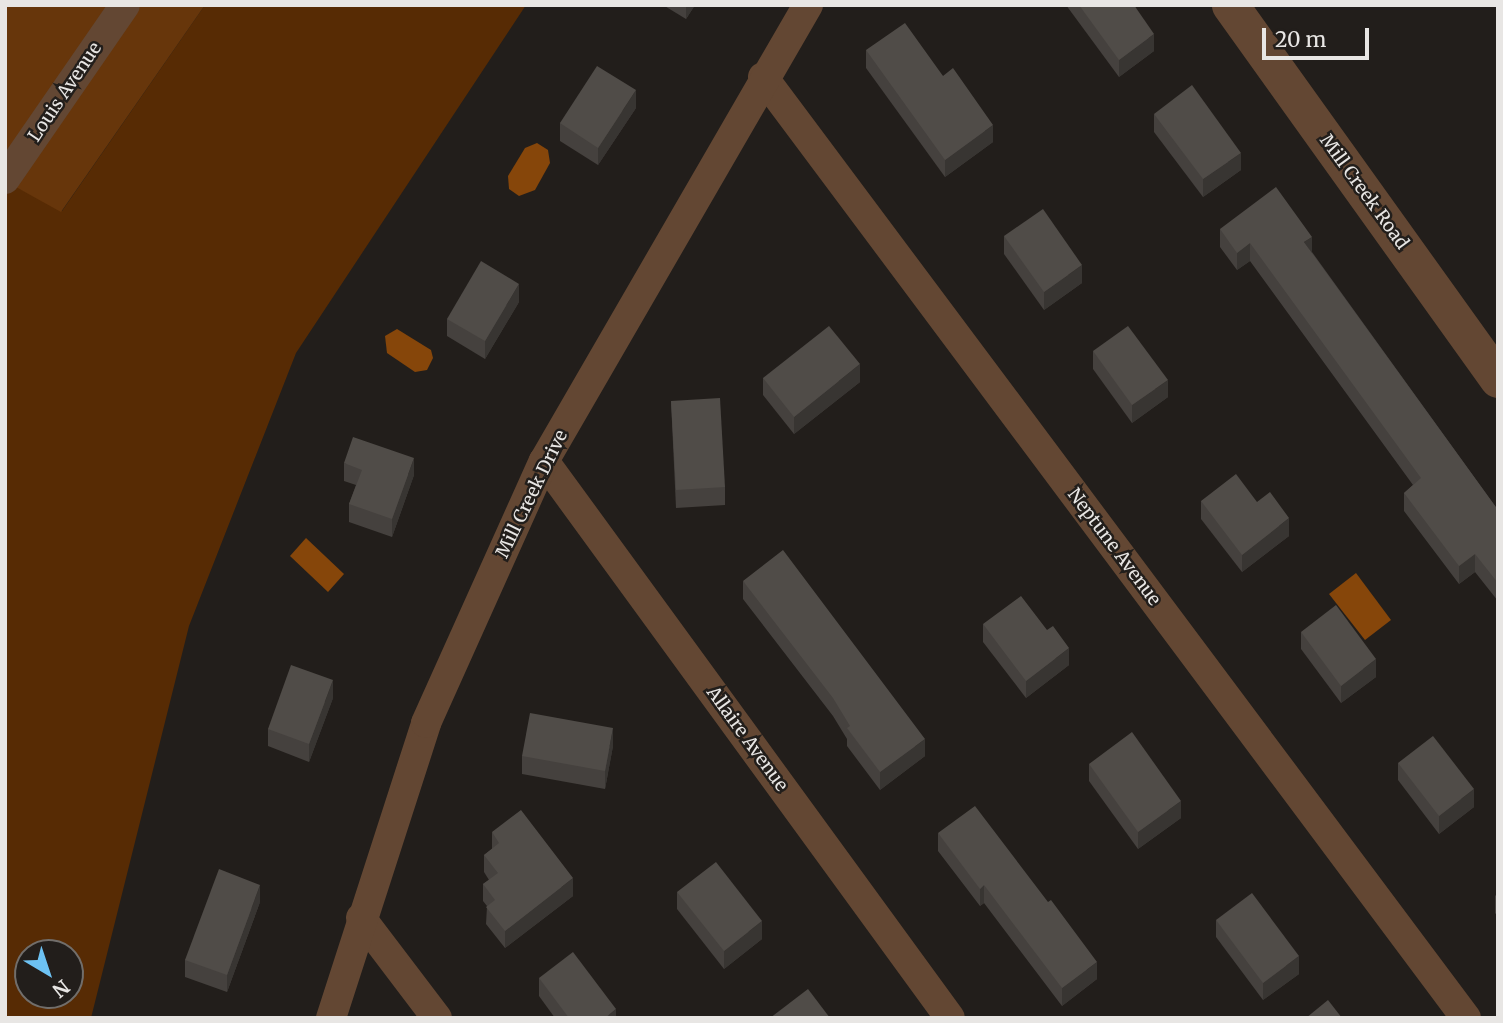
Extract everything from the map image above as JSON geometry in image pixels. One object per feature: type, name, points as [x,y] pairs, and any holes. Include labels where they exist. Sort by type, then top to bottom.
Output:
[{"type":"street","name":"Louis Avenue","points":[[5,179],[125,5]]},
{"type":"street","name":"Mill Creek Drive","points":[[331,1018],[426,723],[544,461],[763,77],[808,5]]},
{"type":"street","name":"Mill Creek Road","points":[[1230,5],[1498,379]]},
{"type":"street","name":"Neptune Avenue","points":[[763,77],[1466,1018]]},
{"type":"street","name":"Allaire Avenue","points":[[544,461],[950,1018]]},
{"type":"street","points":[[361,918],[437,1018]]},
{"type":"shaded area","points":[[5,5],[205,5],[61,212],[5,181]]},
{"type":"shaded area","points":[[205,5],[526,5],[296,353],[189,626],[91,1018],[5,1018],[5,181],[62,211]]},
{"type":"shaded area","points":[[537,143],[548,150],[550,163],[535,190],[519,196],[509,189],[508,176],[525,148]]},
{"type":"shaded area","points":[[397,329],[431,350],[433,358],[427,370],[415,372],[387,353],[385,336]]},
{"type":"shaded area","points":[[306,538],[344,574],[328,592],[290,556]]},
{"type":"shaded area","points":[[1356,573],[1391,620],[1365,640],[1329,594]]},
{"type":"building","points":[[1079,5],[1134,5],[1154,34],[1119,60]]},
{"type":"building","points":[[905,23],[943,76],[953,68],[993,125],[945,160],[866,50]]},
{"type":"building","points":[[597,66],[636,90],[598,148],[560,123]]},
{"type":"building","points":[[1192,85],[1241,153],[1203,179],[1154,114]]},
{"type":"building","points":[[1276,187],[1312,237],[1304,242],[1498,510],[1498,583],[1475,554],[1459,566],[1404,493],[1421,478],[1250,243],[1237,253],[1220,229]]},
{"type":"building","points":[[1043,209],[1082,265],[1044,292],[1004,236]]},
{"type":"building","points":[[481,261],[519,284],[485,341],[447,319]]},
{"type":"building","points":[[829,326],[860,364],[794,417],[763,378]]},
{"type":"building","points":[[1128,326],[1168,380],[1132,405],[1093,351]]},
{"type":"building","points":[[720,398],[725,487],[676,490],[671,401]]},
{"type":"building","points":[[353,437],[414,458],[392,519],[349,504],[362,470],[344,463]]},
{"type":"building","points":[[1236,474],[1257,502],[1270,492],[1289,518],[1242,555],[1201,501]]},
{"type":"building","points":[[783,550],[925,739],[880,772],[847,728],[850,726],[833,698],[743,581]]},
{"type":"building","points":[[1021,596],[1047,630],[1053,626],[1069,648],[1026,681],[983,624]]},
{"type":"building","points":[[1336,605],[1376,659],[1341,686],[1301,632]]},
{"type":"building","points":[[291,665],[333,680],[309,744],[268,729]]},
{"type":"building","points":[[530,713],[613,728],[605,771],[522,756]]},
{"type":"building","points":[[1132,732],[1181,801],[1138,832],[1089,764]]},
{"type":"building","points":[[1433,736],[1474,789],[1439,816],[1398,763]]},
{"type":"building","points":[[975,806],[1097,962],[1062,988],[984,885],[980,889],[938,833]]},
{"type":"building","points":[[521,810],[573,878],[505,931],[486,907],[495,900],[483,884],[498,873],[484,855],[499,843],[492,832]]},
{"type":"building","points":[[716,862],[762,921],[724,951],[677,892]]},
{"type":"building","points":[[219,869],[260,885],[227,975],[185,960]]},
{"type":"building","points":[[1252,893],[1299,956],[1263,983],[1216,920]]},
{"type":"building","points":[[573,952],[616,1009],[605,1018],[569,1018],[539,978]]},
{"type":"building","points":[[808,989],[830,1018],[770,1018]]},
{"type":"building","points":[[1328,1000],[1342,1018],[1306,1018]]}]
